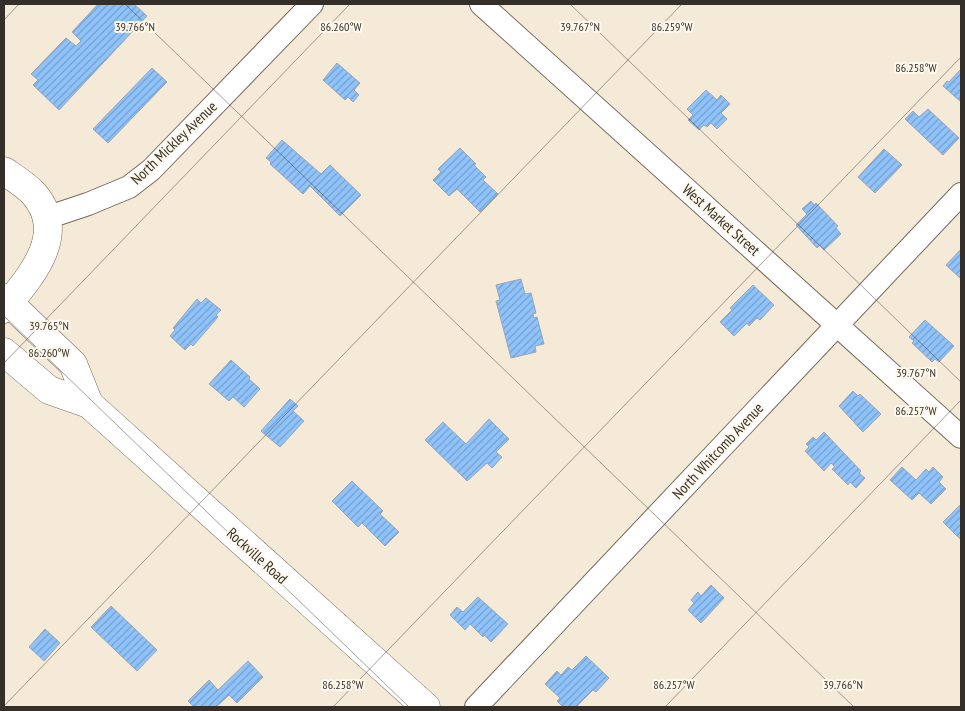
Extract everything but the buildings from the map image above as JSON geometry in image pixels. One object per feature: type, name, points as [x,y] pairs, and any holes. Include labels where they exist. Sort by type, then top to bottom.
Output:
[{"type":"main road","points":[[4,171],[26,186],[35,195],[42,206],[48,230],[47,242],[41,258],[28,279],[5,303]]},
{"type":"main road","name":"Rockville Road","points":[[5,303],[74,364],[89,404]]},
{"type":"main road","name":"Rockville Road","points":[[4,352],[49,390],[89,404],[426,707]]},
{"type":"street","name":"North Mickley Avenue","points":[[46,218],[88,204],[135,184],[151,170],[312,4]]},
{"type":"street","name":"West Market Street","points":[[480,4],[961,436]]},
{"type":"street","name":"North Whitcomb Avenue","points":[[476,707],[961,194]]}]
